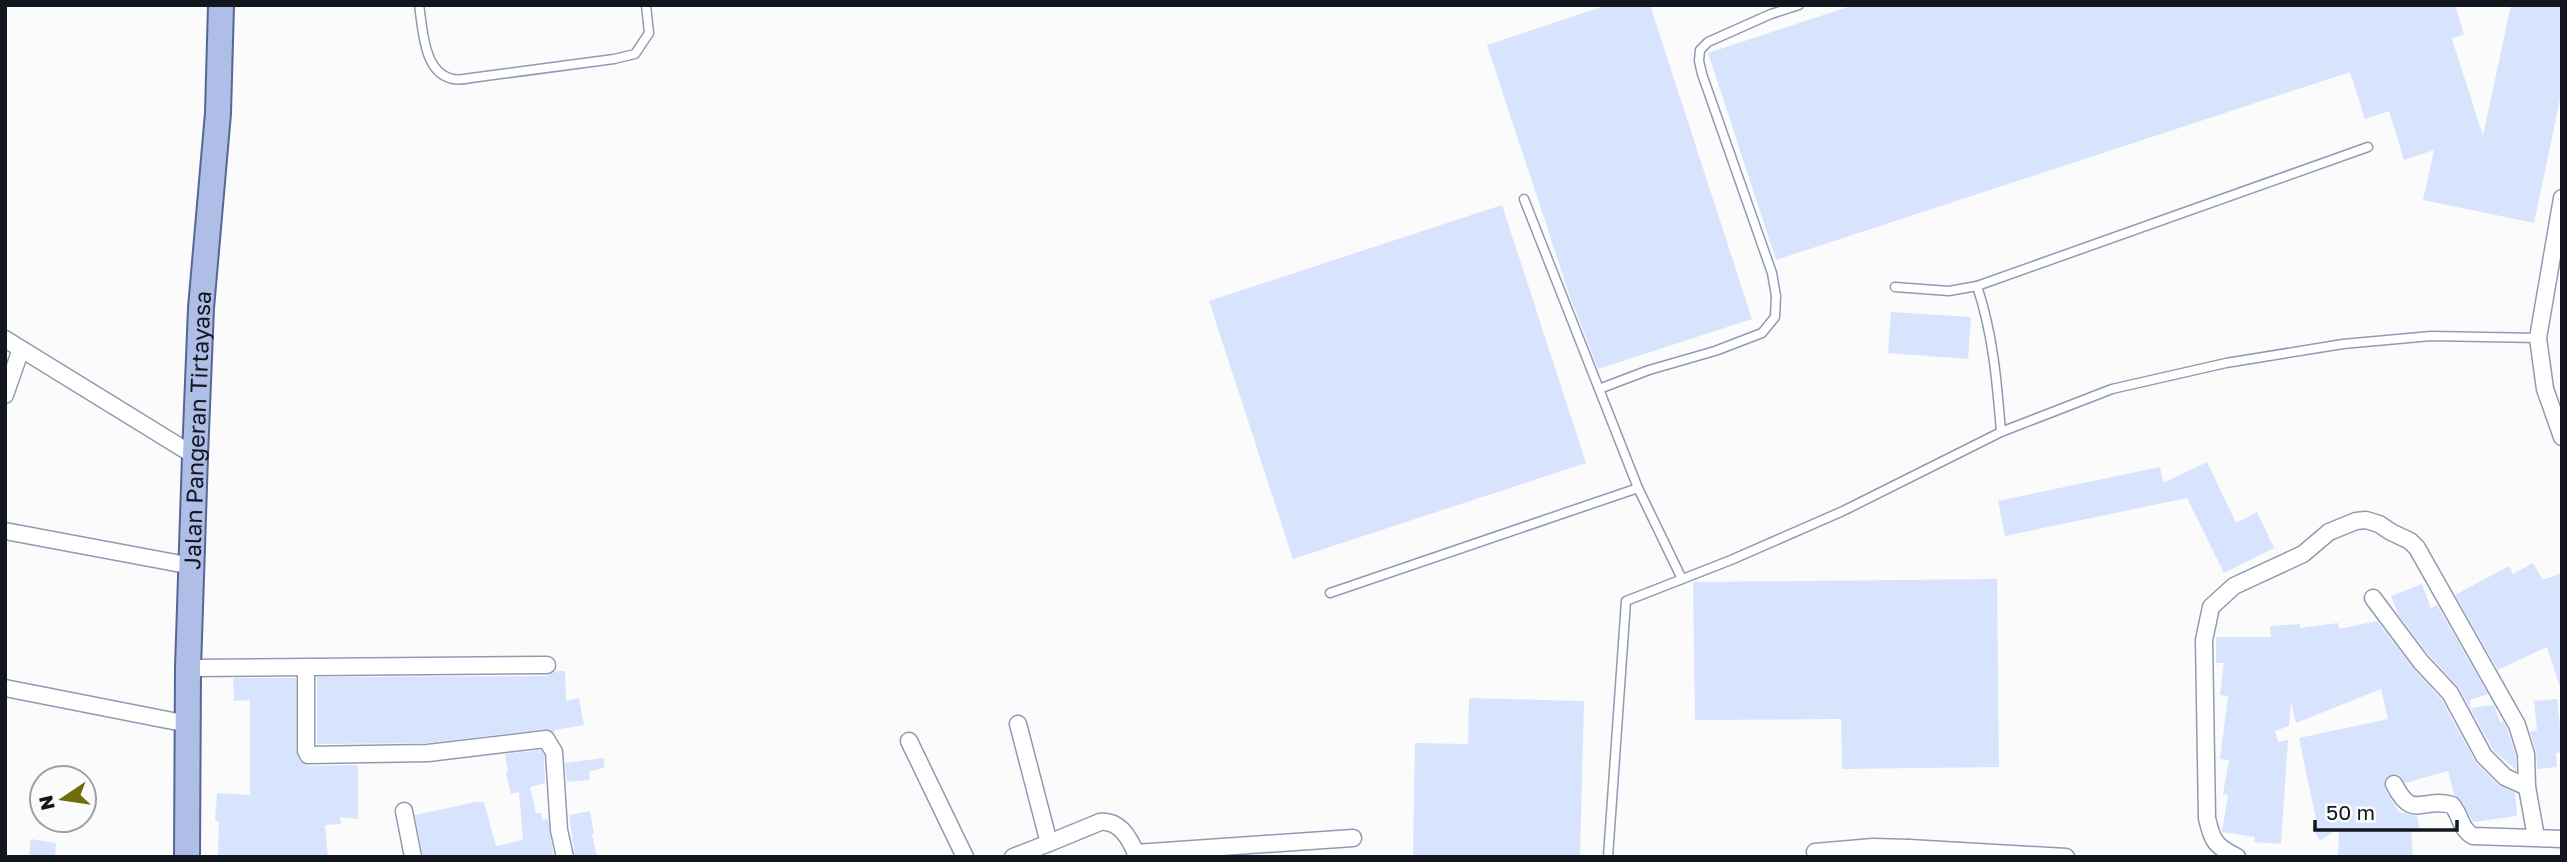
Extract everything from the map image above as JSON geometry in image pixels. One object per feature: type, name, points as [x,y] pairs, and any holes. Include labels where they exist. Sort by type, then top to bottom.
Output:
[{"type":"main road","name":"Jalan Pangeran Tirtayasa","points":[[187,857],[188,668],[195,456],[201,307],[218,113],[221,5]]},
{"type":"street","points":[[2562,198],[2538,338],[2544,389],[2562,437]]},
{"type":"street","points":[[5,339],[195,456]]},
{"type":"street","points":[[5,395],[21,349]]},
{"type":"street","points":[[2236,857],[2219,848],[2211,836],[2207,818],[2204,640],[2211,607],[2234,586],[2303,554],[2329,531],[2366,520],[2410,541],[2417,548],[2517,725],[2523,739],[2528,767],[2527,787],[2536,837]]},
{"type":"street","points":[[5,531],[192,566]]},
{"type":"street","points":[[2373,597],[2421,663],[2450,693],[2484,756],[2505,777],[2527,787]]},
{"type":"street","points":[[188,668],[547,665]]},
{"type":"street","points":[[306,669],[308,755],[428,753],[546,739],[554,751],[559,830],[565,857]]},
{"type":"street","points":[[5,688],[188,724]]},
{"type":"street","points":[[1018,724],[1049,843]]},
{"type":"street","points":[[909,741],[965,857]]},
{"type":"street","points":[[2394,784],[2402,799],[2410,805],[2452,806],[2463,827],[2473,836],[2562,839]]},
{"type":"street","points":[[404,811],[413,857]]},
{"type":"street","points":[[1013,857],[1108,821],[1118,825],[1136,855],[1353,838]]},
{"type":"street","points":[[1815,852],[1873,847],[1908,852],[2066,857]]},
{"type":"lane","points":[[419,5],[427,53],[436,68],[452,79],[614,60],[635,54],[649,33],[646,5]]},
{"type":"lane","points":[[1598,389],[1762,333],[1775,317],[1776,296],[1772,272],[1715,117],[1699,61],[1700,50],[1708,41],[1771,14],[1800,5]]},
{"type":"lane","points":[[1895,287],[1949,291],[1977,286],[2368,147]]},
{"type":"lane","points":[[1524,199],[1638,488],[1682,579]]},
{"type":"lane","points":[[1977,286],[1988,321],[1997,376],[2001,432]]},
{"type":"lane","points":[[1608,857],[1626,601],[1731,560],[1843,511],[2001,432],[2112,390],[2239,361],[2343,344],[2431,336],[2538,338]]},
{"type":"lane","points":[[1330,593],[1638,488]]},
{"type":"building","points":[[1607,5],[1650,5],[1752,319],[1598,369],[1569,294],[1487,45]]},
{"type":"building","points":[[1854,5],[2455,5],[2464,34],[2452,39],[2483,136],[2511,5],[2562,5],[2562,90],[2534,223],[2423,200],[2434,150],[2404,160],[2389,111],[2365,119],[2350,72],[1776,260],[1708,53]]},
{"type":"building","points":[[1502,205],[1586,463],[1293,559],[1209,301]]},
{"type":"building","points":[[1891,312],[1971,317],[1968,359],[1888,353]]},
{"type":"building","points":[[2207,462],[2236,523],[2257,512],[2274,548],[2224,573],[2187,498],[2005,536],[1998,501],[2160,467],[2163,483]]},
{"type":"building","points":[[2533,563],[2543,580],[2562,573],[2562,684],[2559,684],[2547,647],[2498,670],[2455,595],[2509,566],[2513,574]]},
{"type":"building","points":[[1997,579],[1999,767],[1842,769],[1841,719],[1695,720],[1693,582]]},
{"type":"building","points":[[2422,584],[2431,608],[2437,605],[2488,694],[2470,700],[2471,708],[2494,705],[2500,722],[2503,721],[2507,729],[2516,756],[2516,770],[2493,750],[2459,688],[2429,655],[2398,614],[2391,596]]},
{"type":"building","points":[[2377,621],[2441,699],[2476,763],[2498,785],[2515,793],[2517,816],[2473,822],[2463,803],[2454,795],[2448,771],[2405,783],[2400,775],[2393,774],[2385,779],[2385,789],[2399,812],[2417,816],[2419,828],[2411,829],[2413,857],[2338,857],[2339,828],[2320,841],[2312,828],[2317,824],[2299,738],[2388,719],[2381,689],[2296,723],[2291,702],[2289,726],[2275,731],[2278,742],[2288,740],[2281,844],[2254,842],[2255,837],[2222,832],[2228,795],[2223,794],[2229,760],[2220,759],[2228,696],[2220,695],[2224,663],[2216,663],[2216,637],[2271,637],[2270,626],[2300,624],[2300,628],[2338,623],[2339,629]]},
{"type":"building","points":[[556,671],[565,671],[566,701],[579,698],[584,725],[555,730],[555,733],[545,729],[427,743],[317,744],[317,677],[547,676]]},
{"type":"building","points":[[233,678],[296,678],[296,751],[299,760],[308,766],[358,765],[358,819],[340,817],[341,824],[325,825],[328,857],[218,856],[219,821],[215,821],[217,793],[250,795],[250,700],[234,701]]},
{"type":"building","points":[[1469,698],[1584,701],[1580,857],[1413,857],[1415,743],[1468,744]]},
{"type":"building","points":[[2557,699],[2562,726],[2562,752],[2556,753],[2557,767],[2537,769],[2536,751],[2530,732],[2537,730],[2534,701]]},
{"type":"building","points":[[541,750],[544,755],[545,783],[530,787],[536,813],[542,813],[542,820],[548,819],[554,857],[423,857],[415,815],[476,802],[484,802],[496,846],[523,840],[519,792],[511,794],[505,754]]},
{"type":"building","points":[[603,758],[605,767],[589,772],[590,780],[567,782],[565,763]]},
{"type":"building","points":[[590,811],[597,857],[575,857],[569,815]]},
{"type":"building","points":[[31,839],[56,843],[55,857],[29,857]]}]
